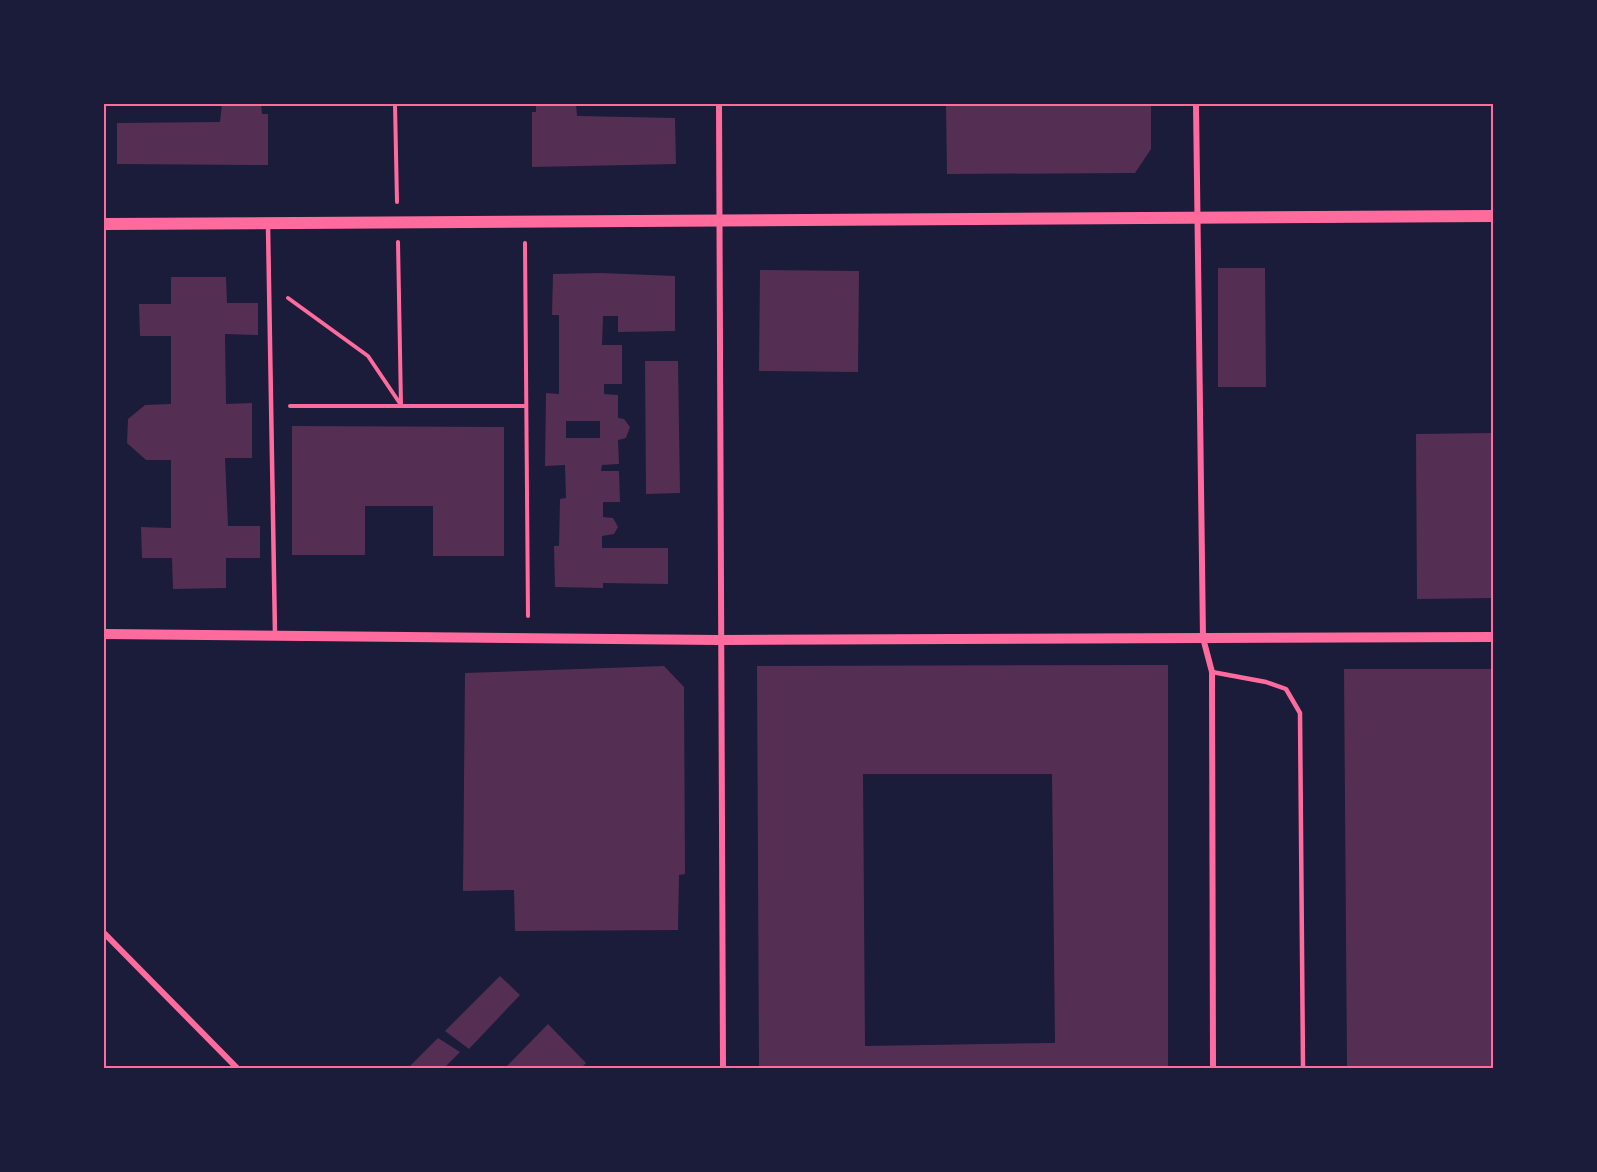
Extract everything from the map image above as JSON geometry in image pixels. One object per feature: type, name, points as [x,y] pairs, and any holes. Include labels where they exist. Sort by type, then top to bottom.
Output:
[{"type":"main road","points":[[104,224],[1494,216]]},
{"type":"street","points":[[719,104],[723,1068]]},
{"type":"street","points":[[1196,104],[1203,638],[1212,672],[1213,1068]]},
{"type":"street","points":[[104,634],[720,640],[1494,637]]},
{"type":"street","points":[[104,933],[237,1068]]},
{"type":"lane","points":[[268,223],[275,636]]},
{"type":"lane","points":[[1212,672],[1266,682],[1286,689],[1300,713],[1303,1068]]},
{"type":"path","points":[[395,104],[401,406]]},
{"type":"path","points":[[524,221],[528,638]]},
{"type":"path","points":[[269,284],[368,356],[401,406]]},
{"type":"path","points":[[271,406],[526,406]]},
{"type":"building","points":[[222,104],[261,104],[262,114],[268,114],[268,165],[117,164],[117,123],[220,122]]},
{"type":"building","points":[[536,104],[576,104],[577,116],[675,118],[676,164],[532,167],[532,112],[536,112]]},
{"type":"building","points":[[946,104],[1151,104],[1151,149],[1135,173],[947,174]]},
{"type":"building","points":[[1218,268],[1265,268],[1266,387],[1218,387]]},
{"type":"building","points":[[760,270],[859,271],[858,372],[759,371]]},
{"type":"building","points":[[553,274],[675,276],[675,331],[618,332],[618,316],[603,316],[602,345],[622,345],[622,384],[604,384],[604,394],[618,395],[618,418],[624,419],[630,427],[626,438],[618,440],[619,464],[602,465],[601,471],[619,471],[620,502],[603,502],[603,517],[613,518],[618,527],[614,534],[602,536],[602,548],[668,548],[668,584],[603,583],[603,588],[555,587],[554,546],[559,546],[560,499],[566,498],[565,465],[545,466],[546,393],[559,394],[559,315],[552,315]],"holes":[[[566,421],[600,421],[600,438],[566,438]]]},
{"type":"building","points":[[171,277],[226,277],[227,303],[258,303],[258,335],[225,334],[226,404],[252,403],[252,458],[225,458],[228,526],[260,526],[260,558],[226,558],[226,588],[173,589],[172,558],[142,558],[141,527],[171,528],[171,460],[146,460],[127,443],[128,419],[145,405],[171,404],[171,336],[140,336],[139,304],[171,304]]},
{"type":"building","points":[[645,361],[678,361],[680,493],[646,494]]},
{"type":"building","points":[[292,426],[504,427],[504,556],[433,556],[433,506],[365,506],[365,555],[292,555]]},
{"type":"building","points":[[1494,433],[1494,598],[1417,599],[1416,434]]},
{"type":"building","points":[[1168,665],[1168,1068],[759,1068],[757,666]],"holes":[[[863,774],[1052,774],[1055,1043],[865,1046]]]},
{"type":"building","points":[[664,666],[684,687],[685,874],[679,875],[678,930],[515,931],[514,890],[463,891],[465,673]]},
{"type":"building","points":[[1344,669],[1494,669],[1494,1068],[1347,1068]]},
{"type":"building","points":[[500,976],[520,995],[469,1049],[445,1031]]},
{"type":"building","points":[[548,1024],[586,1063],[581,1068],[505,1068]]},
{"type":"building","points":[[438,1038],[460,1052],[444,1068],[408,1068]]}]
